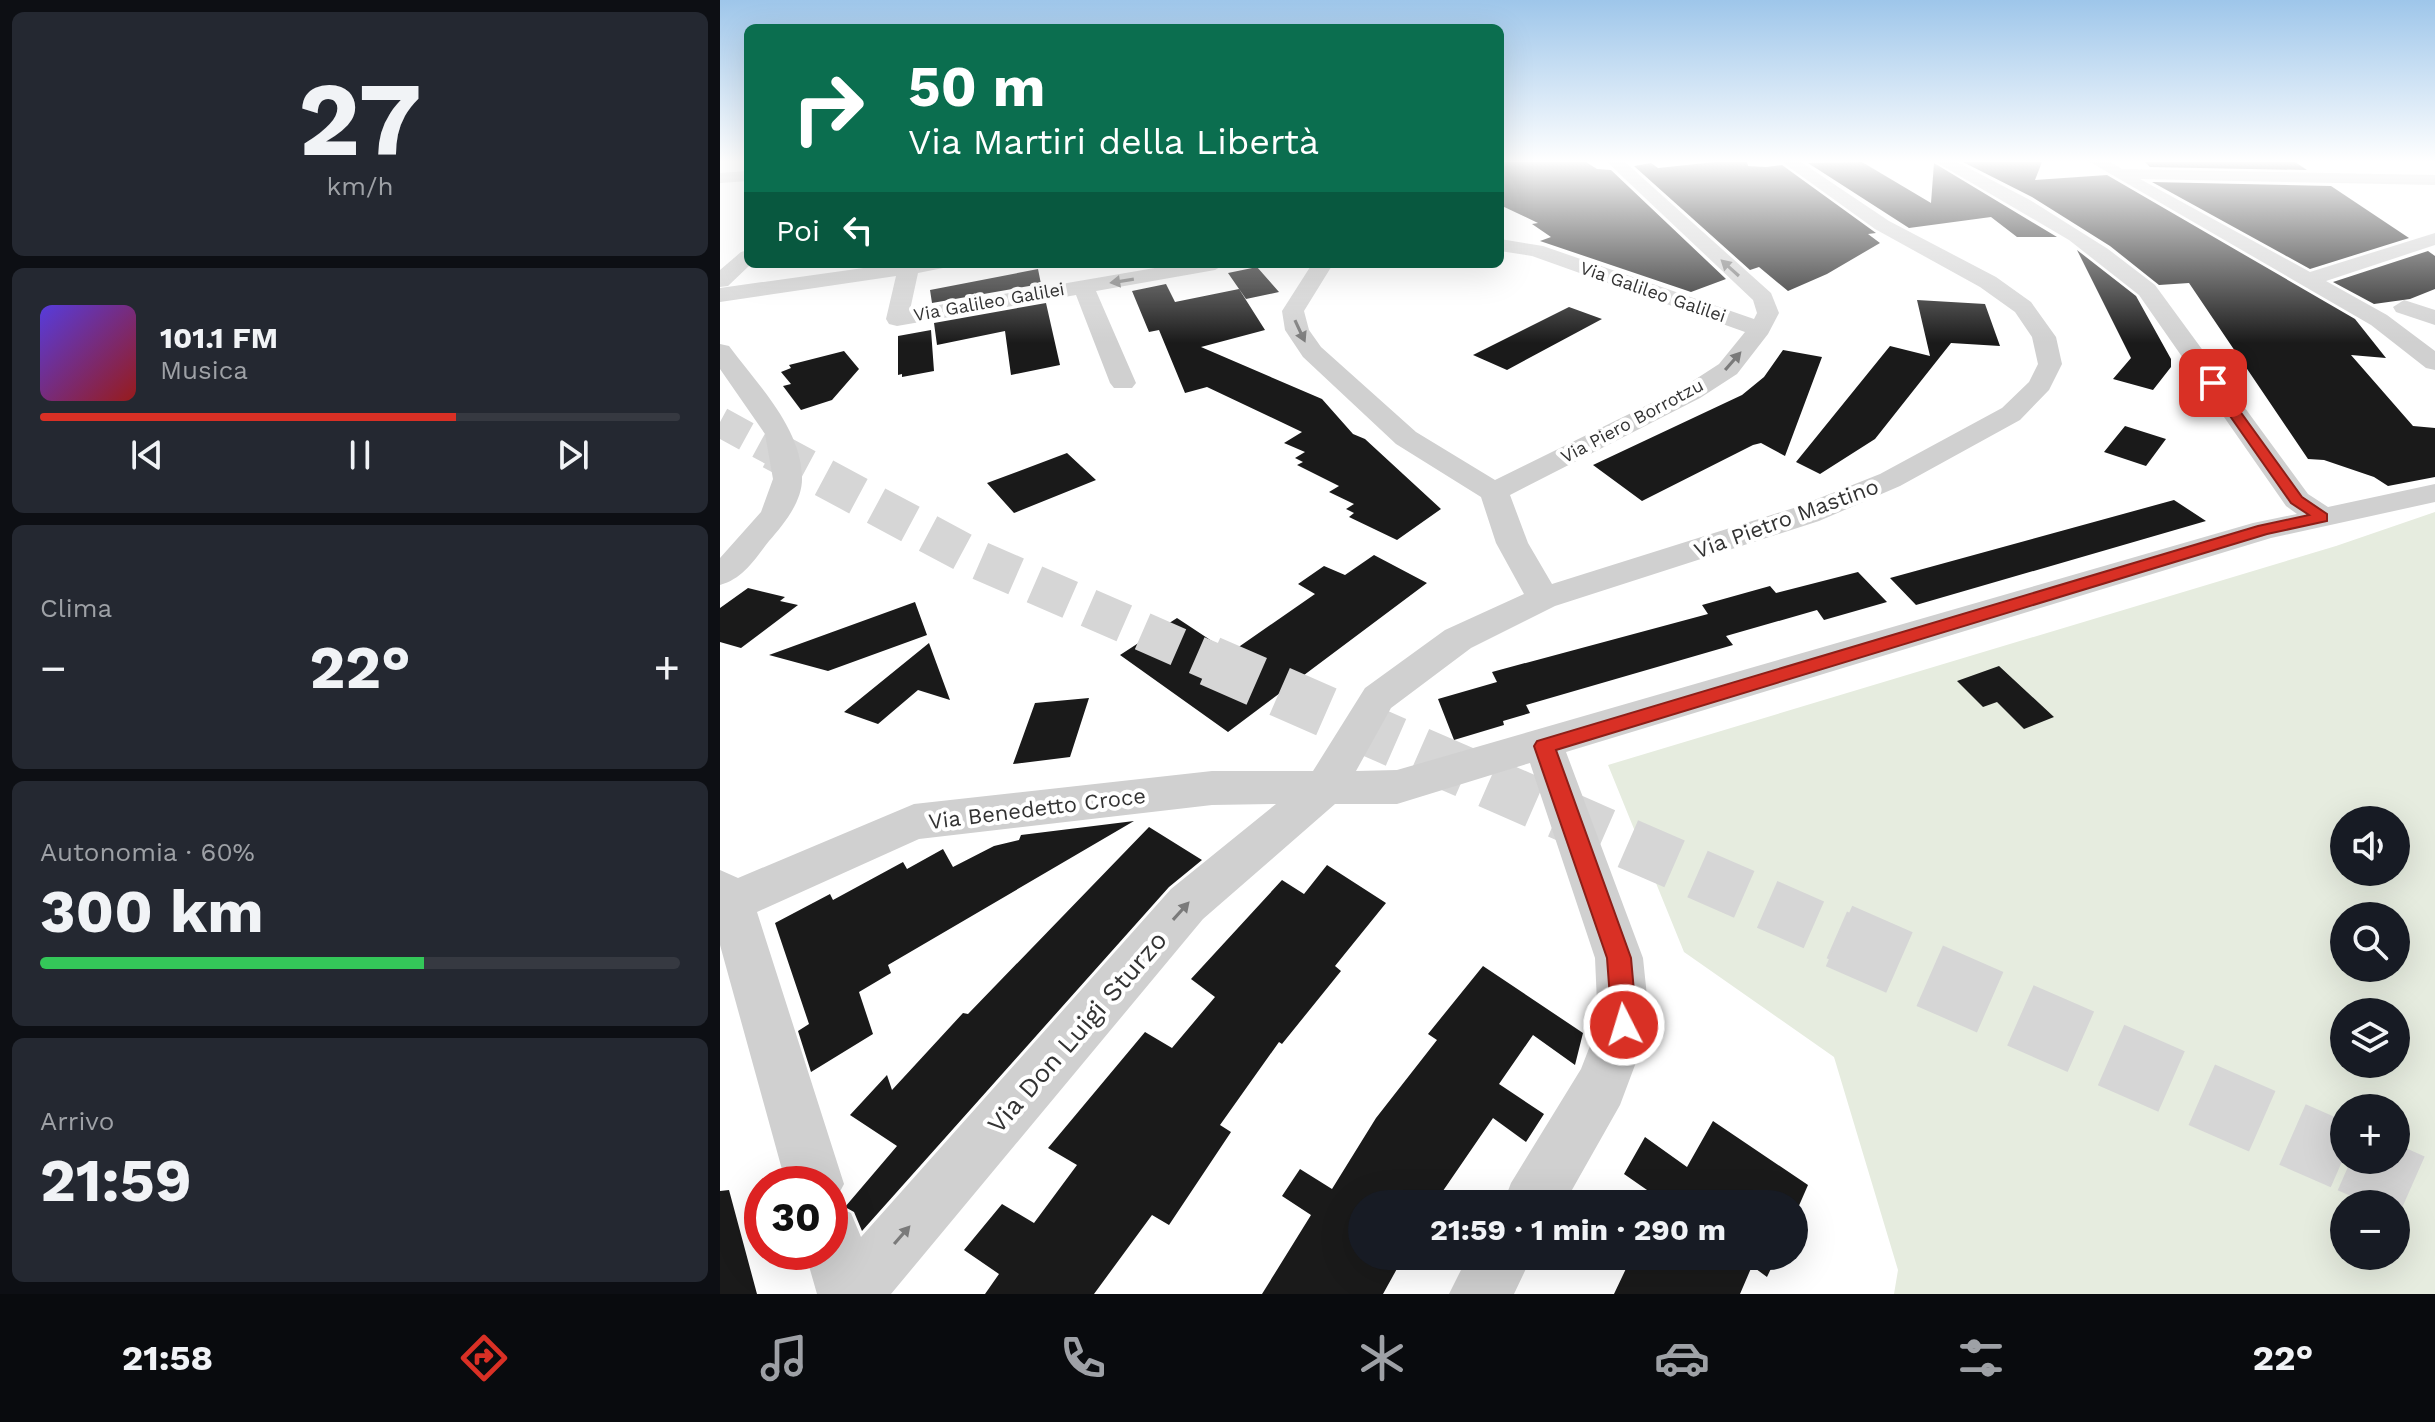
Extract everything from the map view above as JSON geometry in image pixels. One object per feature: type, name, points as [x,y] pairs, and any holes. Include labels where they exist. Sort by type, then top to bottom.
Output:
[{"type":"street","points":[[1681,222],[1763,298],[1768,313],[1760,329]]},
{"type":"street","name":"Via Pietro Mastino","points":[[1323,790],[1378,698],[1458,639],[1543,598],[1808,514],[1890,480],[2011,414],[2040,385],[2050,364],[2044,337],[2023,307],[1988,282],[1878,222]]},
{"type":"street","points":[[2050,222],[2125,271],[2147,290],[2297,500],[2322,517]]},
{"type":"street","points":[[2208,222],[2379,320],[2435,363]]},
{"type":"street","points":[[2311,279],[2435,239]]},
{"type":"street","name":"Via Galileo Galilei","points":[[1504,246],[1536,250],[1760,329]]},
{"type":"street","points":[[2399,251],[2435,263]]},
{"type":"street","points":[[720,281],[744,260]]},
{"type":"street","points":[[720,295],[901,268]]},
{"type":"street","name":"Via Galileo Galilei","points":[[908,268],[897,319],[1194,268]]},
{"type":"street","points":[[1320,268],[1293,311],[1297,330],[1312,352],[1406,438],[1494,492],[1512,543],[1543,598]]},
{"type":"street","name":"Via Galileo Galilei","points":[[1083,285],[1123,383]]},
{"type":"street","points":[[2404,307],[2435,318]]},
{"type":"street","name":"Via Piero Borrotzu","points":[[1494,492],[1691,393],[1728,369],[1760,329]]},
{"type":"street","points":[[720,351],[779,434],[788,479],[775,515],[731,566],[720,574]]},
{"type":"street","name":"Via Benedetto Croce","points":[[724,900],[914,822],[1212,788],[1323,790],[1397,787],[1544,746],[2264,530],[2435,493]]},
{"type":"street","points":[[1540,1190],[1601,1086],[1624,1025],[1619,958],[1544,746]]},
{"type":"street","name":"Via Don Luigi Sturzo","points":[[850,1294],[1187,904],[1323,790]]},
{"type":"street","points":[[724,900],[809,1166]]},
{"type":"street","points":[[842,1270],[850,1294]]},
{"type":"street","points":[[1480,1294],[1494,1270]]},
{"type":"shaded area","points":[[2435,512],[2435,1294],[1894,1294],[1898,1270],[1834,1057],[1684,952],[1608,765],[2336,546]]},
{"type":"building","points":[[1666,222],[1726,279],[1691,292],[1540,241],[1551,237],[1532,224]]},
{"type":"building","points":[[1697,222],[1861,222],[1876,233],[1868,234],[1880,243],[1827,274],[1788,291],[1759,267],[1750,270]]},
{"type":"building","points":[[1900,222],[1951,222],[1909,228]]},
{"type":"building","points":[[1998,222],[2033,222],[2057,237],[2017,237]]},
{"type":"building","points":[[2072,222],[2189,222],[2355,319],[2386,358],[2351,355],[2413,426],[2435,428],[2435,477],[2388,486],[2374,477],[2324,460],[2308,459],[2189,283],[2159,285],[2110,246]]},
{"type":"building","points":[[2225,222],[2386,222],[2409,238],[2310,269]]},
{"type":"building","points":[[2077,250],[2136,296],[2171,359],[2171,367],[2153,390],[2113,379],[2131,358]]},
{"type":"building","points":[[2428,251],[2435,256],[2435,289],[2410,299],[2374,304],[2333,282]]},
{"type":"building","points":[[1258,268],[1279,292],[1246,299],[1228,273]]},
{"type":"building","points":[[1038,269],[1041,284],[932,303],[930,290]]},
{"type":"building","points":[[1166,284],[1175,302],[1239,289],[1265,330],[1201,347],[1322,399],[1353,434],[1365,439],[1441,509],[1397,540],[1349,517],[1354,513],[1346,509],[1354,504],[1329,492],[1339,486],[1297,465],[1303,462],[1295,458],[1305,452],[1284,443],[1302,432],[1207,387],[1185,393],[1159,330],[1149,332],[1132,291]]},
{"type":"building","points":[[1917,300],[1985,304],[2000,346],[1951,343],[1875,439],[1820,474],[1796,462],[1890,346],[1930,356]]},
{"type":"building","points":[[1046,303],[1060,365],[1011,375],[1005,331],[937,345],[934,323]]},
{"type":"building","points":[[1569,307],[1602,319],[1507,370],[1473,355]]},
{"type":"building","points":[[931,330],[934,371],[902,377],[902,374],[898,375],[898,336]]},
{"type":"building","points":[[1783,350],[1822,357],[1785,456],[1761,443],[1753,445],[1642,501],[1593,465],[1742,395],[1764,377]]},
{"type":"building","points":[[844,351],[859,369],[832,400],[801,410],[783,386],[791,384],[781,372],[791,368],[789,365]]},
{"type":"building","points":[[2125,426],[2166,439],[2146,466],[2104,452]]},
{"type":"building","points":[[1067,453],[1096,480],[1014,513],[987,483]]},
{"type":"building","points":[[2174,500],[2206,521],[1916,605],[1890,578]]},
{"type":"building","points":[[1374,555],[1427,583],[1228,732],[1120,655],[1177,618],[1230,653],[1315,594],[1298,584],[1324,566],[1345,575]]},
{"type":"building","points":[[1858,572],[1887,602],[1824,620],[1817,610],[1726,636],[1733,645],[1526,705],[1530,713],[1503,721],[1504,725],[1454,740],[1438,699],[1497,682],[1492,672],[1708,614],[1702,605],[1770,586],[1776,593]]},
{"type":"building","points":[[748,588],[785,597],[780,601],[798,605],[741,648],[720,642],[720,608]]},
{"type":"building","points":[[915,602],[927,635],[828,671],[769,655]]},
{"type":"building","points":[[929,643],[950,700],[918,690],[878,724],[844,712]]},
{"type":"building","points":[[1999,666],[2054,717],[2024,729],[1997,702],[1983,707],[1957,681]]},
{"type":"building","points":[[1089,698],[1070,757],[1013,764],[1035,703]]},
{"type":"building","points":[[1134,821],[888,965],[891,973],[859,992],[873,1034],[811,1072],[798,1031],[809,1024],[775,923],[830,894],[833,900],[903,862],[907,869],[943,849],[953,867],[994,846],[1019,840],[1021,835]]},
{"type":"building","points":[[1149,827],[1202,860],[1169,887],[862,1231],[848,1203],[897,1146],[850,1115],[887,1075],[892,1090],[963,1013],[968,1014]]},
{"type":"building","points":[[1327,865],[1386,903],[1335,966],[1341,971],[1282,1044],[1279,1042],[1220,1125],[1231,1132],[1169,1225],[1152,1215],[1094,1294],[985,1294],[999,1274],[964,1250],[1002,1204],[1034,1223],[1077,1165],[1048,1148],[1145,1032],[1172,1048],[1215,997],[1191,979],[1282,880],[1304,894]]},
{"type":"building","points":[[1483,966],[1583,1033],[1575,1065],[1533,1035],[1499,1084],[1544,1114],[1526,1142],[1493,1118],[1444,1190],[1348,1190],[1348,1270],[1396,1270],[1383,1294],[1262,1294],[1311,1215],[1282,1196],[1300,1169],[1332,1189],[1376,1118],[1437,1040],[1428,1034]]},
{"type":"building","points":[[1713,1121],[1808,1185],[1806,1190],[1647,1190],[1624,1174],[1645,1137],[1687,1167]]},
{"type":"building","points":[[729,1190],[744,1246],[744,1270],[751,1270],[757,1294],[720,1294],[720,1191]]},
{"type":"building","points":[[1625,1270],[1750,1270],[1740,1294],[1614,1294]]},
{"type":"building","points":[[1757,1270],[1770,1270],[1767,1277]]},
{"type":"tunnel","points":[[720,422],[775,452]]},
{"type":"tunnel","points":[[772,450],[974,558],[1215,663]]},
{"type":"tunnel","points":[[1210,661],[1844,938]]},
{"type":"tunnel","points":[[1839,936],[2330,1151]]},
{"type":"tunnel","points":[[2383,1174],[2435,1197]]},
{"type":"route","points":[[1624,1025],[1619,958],[1544,746],[2264,530],[2322,517],[2297,500],[2213,383]]}]
